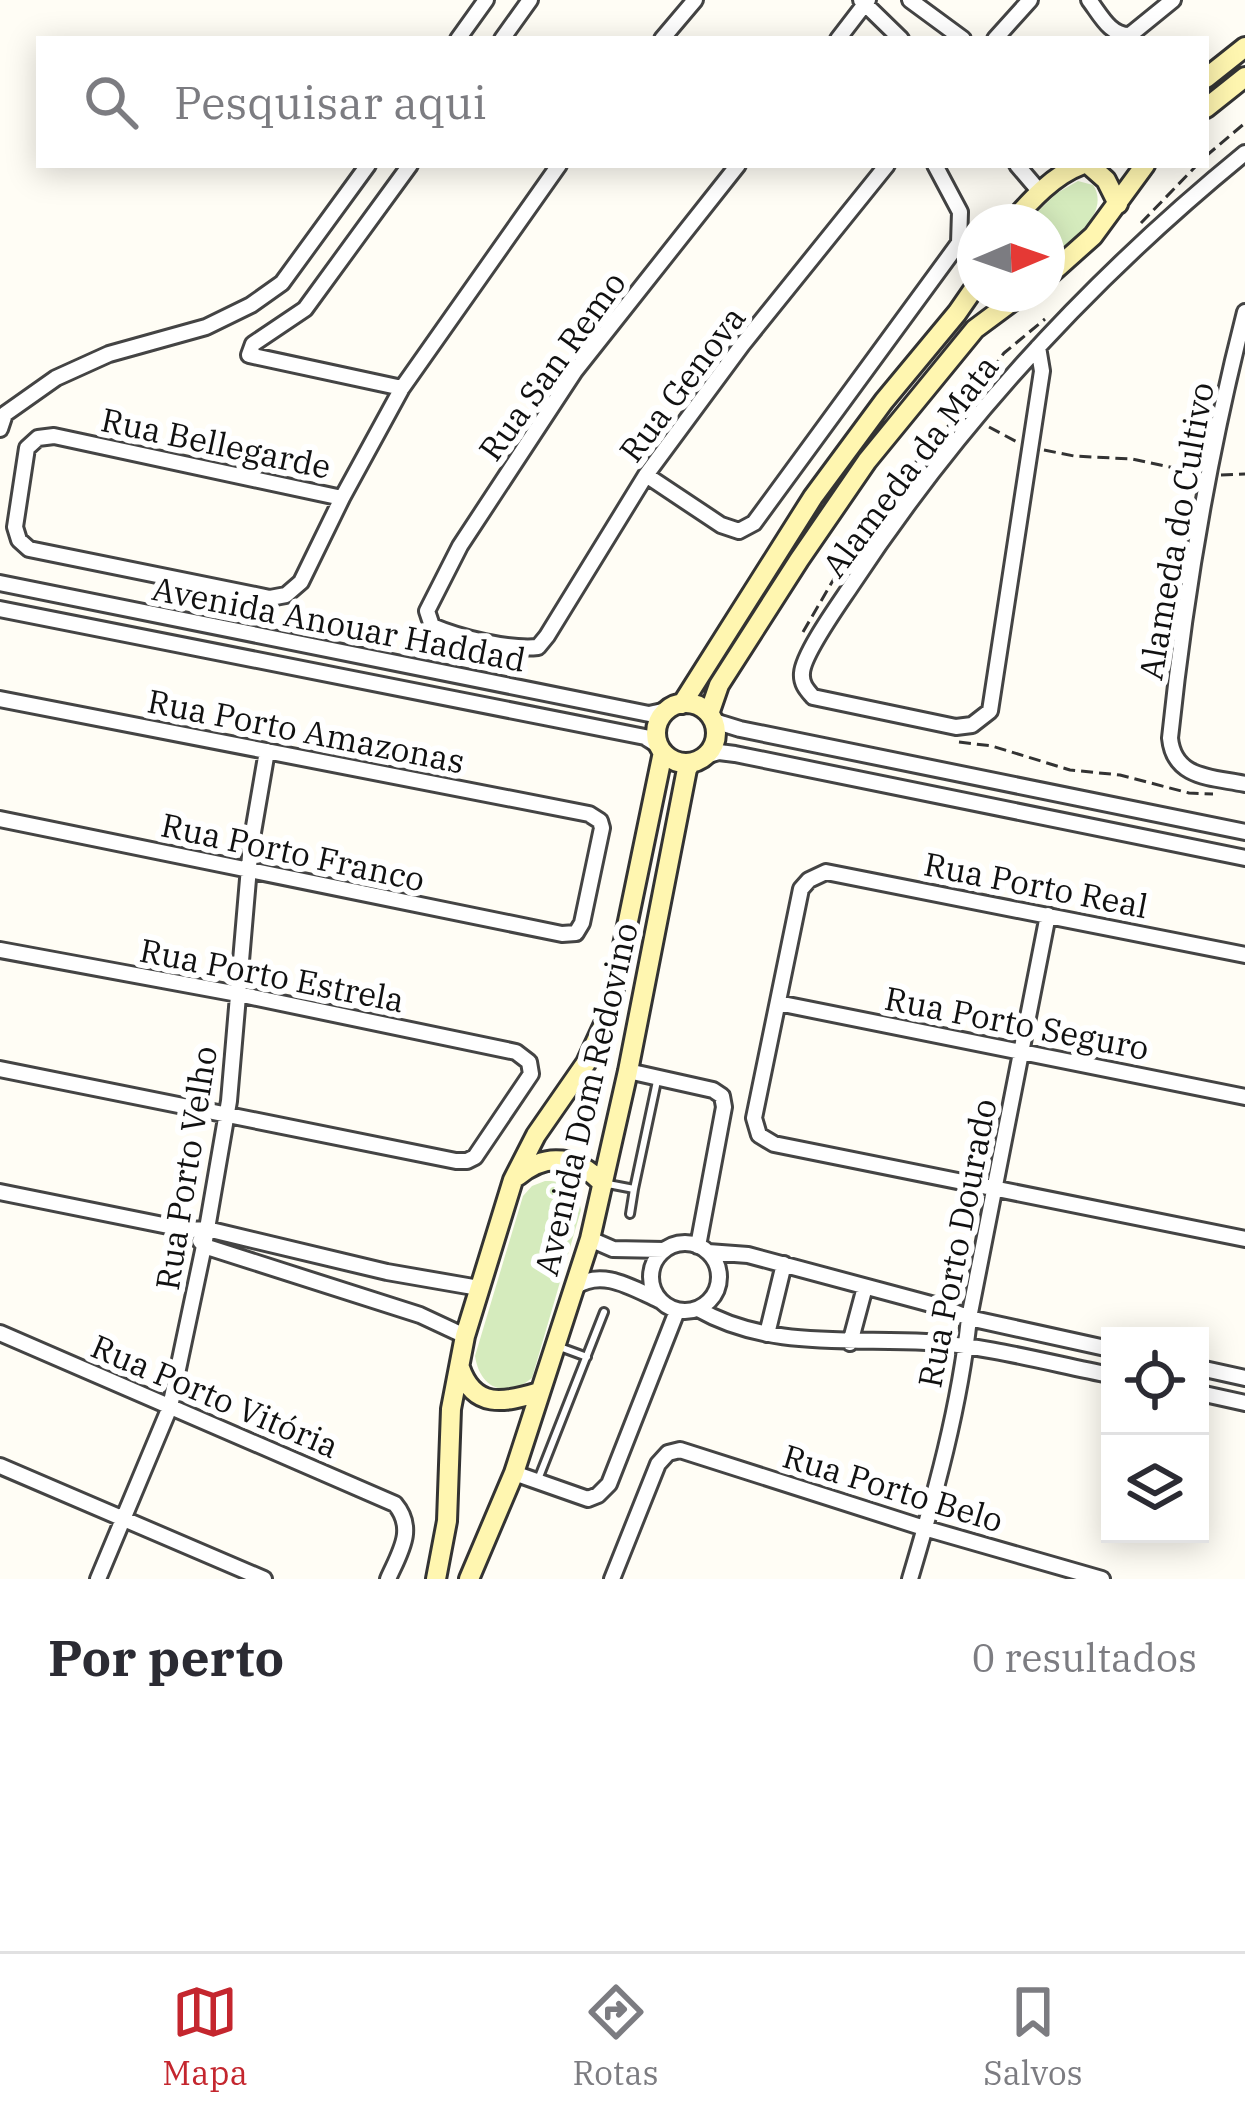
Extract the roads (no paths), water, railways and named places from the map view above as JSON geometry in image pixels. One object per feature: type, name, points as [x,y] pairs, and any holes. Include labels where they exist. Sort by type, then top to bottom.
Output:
[{"type":"street","points":[[460,36],[486,0]]},
{"type":"street","points":[[504,36],[530,0]]},
{"type":"street","points":[[664,36],[694,0]]},
{"type":"street","points":[[910,0],[959,36]]},
{"type":"street","points":[[998,36],[1030,0]]},
{"type":"street","points":[[1089,0],[1121,35],[1130,35],[1173,0]]},
{"type":"street","points":[[840,36],[865,1],[898,36]]},
{"type":"street","points":[[1209,76],[1245,47]]},
{"type":"street","points":[[1209,106],[1245,77]]},
{"type":"street","name":"Alameda da Mata","points":[[1038,347],[1042,370],[990,711],[980,722],[964,728],[819,700],[808,693],[802,668],[840,602],[968,415],[1153,232],[1245,154]]},
{"type":"street","points":[[0,429],[5,414],[56,378],[109,353],[206,328],[282,284],[366,168]]},
{"type":"street","points":[[402,388],[249,355],[253,344],[305,309],[408,168]]},
{"type":"street","points":[[342,498],[402,388],[557,168]]},
{"type":"street","name":"Rua San Remo","points":[[538,647],[523,649],[446,632],[432,626],[427,611],[460,546],[575,371],[736,168]]},
{"type":"street","name":"Rua Genova","points":[[538,647],[646,475],[742,345],[885,168]]},
{"type":"street","points":[[646,475],[721,525],[739,531],[754,523],[959,243],[960,212],[937,168]]},
{"type":"street","points":[[1019,168],[1040,193]]},
{"type":"street","points":[[1029,204],[1075,168]]},
{"type":"street","points":[[1082,168],[1106,180],[1118,204]]},
{"type":"street","points":[[1065,262],[1118,204],[1143,168]]},
{"type":"street","name":"Avenida Dom Redovino","points":[[436,1579],[447,1522],[451,1409],[465,1336],[513,1180],[536,1136],[586,1063],[609,1013],[661,749],[658,723],[675,707],[814,496],[958,312]]},
{"type":"street","name":"Avenida Dom Redovino","points":[[470,1579],[514,1473],[590,1239],[687,769],[711,751],[716,736],[711,718],[719,685],[867,461],[975,329],[998,312]]},
{"type":"street","name":"Alameda do Cultivo","points":[[1245,312],[1208,475],[1170,738],[1176,760],[1189,772],[1245,784]]},
{"type":"street","name":"Rua Bellegarde","points":[[54,436],[342,498],[302,582],[286,595],[270,598],[29,549],[16,527],[27,448],[38,438],[54,436]]},
{"type":"street","name":"Avenida Anouar Haddad","points":[[0,583],[649,714],[675,707]]},
{"type":"street","name":"Avenida Anouar Haddad","points":[[0,609],[622,732],[645,737],[661,749]]},
{"type":"street","name":"Rua Porto Amazonas","points":[[0,698],[589,814],[602,828],[576,933]]},
{"type":"street","points":[[675,707],[697,705],[711,718],[785,738],[1245,832]]},
{"type":"street","points":[[661,749],[676,761],[719,752],[735,754],[1245,858]]},
{"type":"street","name":"Rua Porto Velho","points":[[98,1579],[170,1407],[204,1246],[226,1115],[248,870],[267,751]]},
{"type":"street","name":"Rua Porto Franco","points":[[0,819],[562,934],[576,933]]},
{"type":"street","name":"Rua Porto Real","points":[[778,1004],[801,890],[826,872],[1245,955]]},
{"type":"street","name":"Rua Porto Dourado","points":[[910,1579],[966,1347],[1048,915]]},
{"type":"street","name":"Rua Porto Estrela","points":[[0,950],[516,1052],[530,1062],[531,1074],[475,1157],[467,1161],[226,1115]]},
{"type":"street","points":[[778,1004],[754,1118],[759,1135],[774,1144],[1245,1239]]},
{"type":"street","name":"Rua Porto Seguro","points":[[778,1004],[1245,1097]]},
{"type":"street","points":[[0,1069],[226,1115]]},
{"type":"street","points":[[575,1287],[587,1279],[604,1278],[677,1311],[698,1309],[718,1284],[718,1272],[703,1249],[722,1096],[628,1071]]},
{"type":"street","points":[[513,1180],[538,1161],[555,1160],[572,1162],[603,1184]]},
{"type":"street","points":[[0,1192],[188,1230],[207,1229],[387,1272],[479,1288]]},
{"type":"street","points":[[188,1230],[204,1246],[420,1315],[465,1336]]},
{"type":"street","points":[[590,1239],[614,1249],[664,1250]]},
{"type":"street","points":[[659,1300],[651,1269],[656,1258],[675,1244],[748,1255],[942,1306],[969,1318],[1101,1347]]},
{"type":"street","points":[[767,1334],[784,1264]]},
{"type":"street","points":[[371,1300],[387,1272]]},
{"type":"street","points":[[850,1342],[865,1288]]},
{"type":"street","points":[[698,1309],[722,1322],[767,1334],[850,1342],[926,1342],[1101,1373]]},
{"type":"street","points":[[514,1473],[588,1499],[598,1495],[609,1484],[677,1311]]},
{"type":"street","name":"Rua Porto Vitória","points":[[0,1333],[394,1504],[404,1515],[407,1529],[388,1579]]},
{"type":"street","points":[[459,1363],[466,1385],[482,1397],[510,1401],[539,1392]]},
{"type":"street","points":[[1209,1370],[1245,1378]]},
{"type":"street","points":[[1209,1396],[1245,1402]]},
{"type":"street","name":"Rua Porto Belo","points":[[612,1579],[658,1464],[668,1453],[680,1450],[1102,1579]]},
{"type":"street","points":[[0,1466],[265,1579]]},
{"type":"lane","points":[[630,1214],[658,1078]]},
{"type":"lane","points":[[603,1184],[634,1189]]},
{"type":"lane","points":[[538,1481],[604,1312]]},
{"type":"lane","points":[[556,1345],[587,1357]]}]
